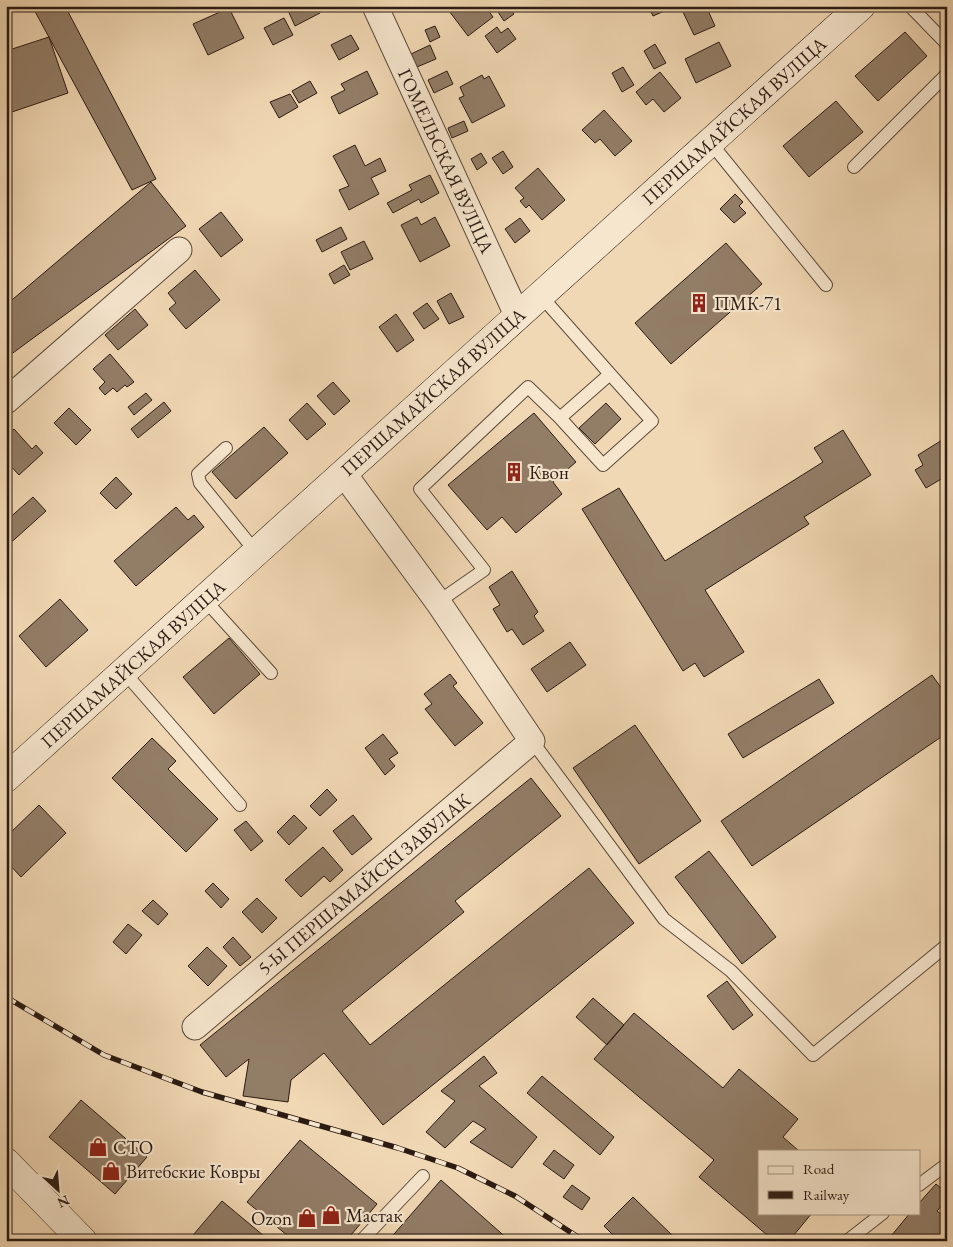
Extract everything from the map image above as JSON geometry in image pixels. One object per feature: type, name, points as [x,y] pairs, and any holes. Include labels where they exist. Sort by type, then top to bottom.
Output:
[{"type":"street","name":"ГОМЕЛЬСКАЯ ВУЛІЦА","points":[[376,6],[517,316]]},
{"type":"street","name":"ПЕРШАМАЙСКАЯ ВУЛІЦА","points":[[6,778],[861,6]]},
{"type":"street","points":[[6,401],[179,250]]},
{"type":"street","points":[[344,474],[438,602],[532,741]]},
{"type":"street","name":"5-Ы ПЕРШАМАЙСКІ ЗАВУЛАК","points":[[195,1027],[532,741]]},
{"type":"street","points":[[6,1162],[72,1237]]},
{"type":"lane","points":[[910,6],[947,44]]},
{"type":"lane","points":[[854,167],[947,74]]},
{"type":"lane","points":[[710,142],[826,284]]},
{"type":"lane","points":[[438,602],[484,570],[420,489],[528,387],[560,418],[603,465],[652,421],[541,296]]},
{"type":"lane","points":[[560,418],[610,374]]},
{"type":"lane","points":[[226,448],[198,474],[200,483],[256,552]]},
{"type":"lane","points":[[204,599],[271,673]]},
{"type":"lane","points":[[124,672],[240,806]]},
{"type":"lane","points":[[532,741],[664,919],[731,971],[812,1055],[947,945]]},
{"type":"lane","points":[[920,1184],[947,1164]]},
{"type":"lane","points":[[360,1241],[423,1176]]},
{"type":"lane","points":[[847,1241],[882,1214]]},
{"type":"building","points":[[32,6],[65,6],[156,179],[132,190]]},
{"type":"building","points":[[286,6],[317,6],[320,13],[295,26]]},
{"type":"building","points":[[485,6],[493,17],[468,36],[446,7]]},
{"type":"building","points":[[494,6],[508,6],[514,14],[504,21]]},
{"type":"building","points":[[648,6],[671,6],[671,8],[653,16]]},
{"type":"building","points":[[691,6],[706,6],[715,26],[694,35],[682,10]]},
{"type":"building","points":[[229,8],[244,38],[208,55],[193,24]]},
{"type":"building","points":[[284,18],[293,35],[273,45],[264,28]]},
{"type":"building","points":[[435,26],[440,37],[430,42],[425,30]]},
{"type":"building","points":[[497,27],[501,33],[508,28],[516,39],[497,53],[485,36]]},
{"type":"building","points":[[905,32],[927,56],[878,101],[855,76]]},
{"type":"building","points":[[351,35],[359,49],[339,60],[331,45]]},
{"type":"building","points":[[49,37],[68,93],[6,114],[6,51]]},
{"type":"building","points":[[719,42],[731,66],[696,83],[685,59]]},
{"type":"building","points":[[655,44],[666,63],[654,69],[644,51]]},
{"type":"building","points":[[430,45],[436,59],[417,67],[411,54]]},
{"type":"building","points":[[623,67],[634,85],[622,92],[612,73]]},
{"type":"building","points":[[367,71],[378,94],[339,114],[331,97],[345,90],[341,84]]},
{"type":"building","points":[[447,71],[453,84],[434,93],[428,80]]},
{"type":"building","points":[[660,72],[681,98],[664,112],[653,99],[646,105],[636,92]]},
{"type":"building","points":[[482,75],[484,79],[489,76],[505,106],[472,123],[459,98],[464,96],[460,87]]},
{"type":"building","points":[[310,81],[317,93],[299,103],[292,91]]},
{"type":"building","points":[[290,94],[298,107],[279,118],[270,102]]},
{"type":"building","points":[[836,101],[863,132],[809,177],[783,146]]},
{"type":"building","points":[[604,110],[632,141],[615,156],[600,139],[595,143],[582,130]]},
{"type":"building","points":[[464,121],[468,131],[452,138],[448,128]]},
{"type":"building","points":[[355,145],[365,166],[380,158],[386,171],[371,178],[379,194],[349,210],[339,190],[349,186],[333,156]]},
{"type":"building","points":[[503,151],[513,167],[503,174],[492,158]]},
{"type":"building","points":[[481,153],[487,163],[477,170],[471,159]]},
{"type":"building","points":[[538,168],[565,200],[542,220],[529,205],[526,208],[520,201],[524,198],[515,188]]},
{"type":"building","points":[[430,175],[439,193],[421,203],[419,199],[393,213],[387,203],[412,190],[409,185]]},
{"type":"building","points":[[151,182],[186,226],[6,358],[6,305]]},
{"type":"building","points":[[735,194],[743,202],[739,206],[746,213],[734,223],[720,209]]},
{"type":"building","points":[[221,212],[243,240],[221,257],[199,229]]},
{"type":"building","points":[[417,217],[421,225],[435,217],[450,246],[420,262],[401,225]]},
{"type":"building","points":[[520,218],[530,231],[515,243],[505,229]]},
{"type":"building","points":[[341,227],[347,239],[322,252],[316,240]]},
{"type":"building","points":[[364,241],[373,259],[350,270],[341,252]]},
{"type":"building","name":"ПМК-71","points":[[726,243],[762,284],[671,364],[635,323]]},
{"type":"building","points":[[344,265],[350,275],[334,284],[329,274]]},
{"type":"building","points":[[195,270],[220,300],[186,329],[169,309],[176,303],[168,293]]},
{"type":"building","points":[[451,293],[464,317],[449,324],[437,301]]},
{"type":"building","points":[[427,303],[439,319],[424,329],[413,313]]},
{"type":"building","points":[[135,309],[148,325],[118,350],[105,335]]},
{"type":"building","points":[[396,314],[414,340],[397,352],[379,327]]},
{"type":"building","points":[[110,354],[134,382],[127,387],[125,385],[117,392],[113,388],[105,395],[99,388],[105,382],[93,369]]},
{"type":"building","points":[[333,382],[350,401],[334,415],[317,396]]},
{"type":"building","points":[[146,393],[152,400],[134,415],[128,407]]},
{"type":"building","points":[[164,402],[171,411],[138,438],[131,429]]},
{"type":"building","points":[[307,403],[326,424],[307,440],[289,420]]},
{"type":"building","points":[[606,403],[621,419],[595,444],[579,428]]},
{"type":"building","points":[[69,408],[91,430],[76,445],[54,423]]},
{"type":"building","name":"Квон","points":[[534,413],[576,462],[553,482],[562,494],[516,533],[502,517],[487,530],[448,485]]},
{"type":"building","points":[[264,427],[288,453],[236,499],[212,472]]},
{"type":"building","points":[[14,429],[32,449],[36,445],[43,453],[19,475],[6,461],[6,436]]},
{"type":"building","points":[[843,430],[871,475],[804,517],[809,524],[705,590],[744,652],[704,677],[695,663],[683,671],[582,509],[619,488],[665,561],[823,462],[814,448]]},
{"type":"building","points":[[947,437],[947,484],[943,478],[926,488],[915,470],[923,465],[918,455]]},
{"type":"building","points":[[116,477],[132,494],[116,509],[100,493]]},
{"type":"building","points":[[33,497],[46,511],[6,547],[6,521]]},
{"type":"building","points":[[176,507],[188,520],[194,515],[204,527],[136,586],[114,561]]},
{"type":"building","points":[[512,571],[538,612],[534,616],[544,631],[523,645],[512,629],[507,632],[493,609],[500,605],[489,587]]},
{"type":"building","points":[[60,599],[88,630],[46,667],[19,636]]},
{"type":"building","points":[[229,638],[260,674],[214,714],[183,677]]},
{"type":"building","points":[[570,642],[586,665],[547,692],[531,669]]},
{"type":"building","points":[[450,674],[457,683],[453,686],[483,723],[455,746],[425,709],[432,704],[424,694]]},
{"type":"building","points":[[932,675],[947,696],[947,733],[752,866],[721,821]]},
{"type":"building","points":[[819,679],[834,703],[743,758],[728,734]]},
{"type":"building","points":[[635,725],[701,821],[639,864],[573,768]]},
{"type":"building","points":[[383,734],[398,753],[389,759],[395,766],[385,775],[365,748]]},
{"type":"building","points":[[152,738],[176,761],[168,769],[218,819],[186,852],[112,778]]},
{"type":"building","points":[[531,778],[561,816],[455,901],[464,912],[342,1011],[370,1045],[589,868],[634,923],[383,1125],[324,1053],[291,1080],[288,1102],[243,1096],[249,1059],[226,1077],[200,1045]]},
{"type":"building","points":[[327,789],[337,800],[320,816],[310,806]]},
{"type":"building","points":[[39,805],[66,833],[21,877],[6,861],[6,837]]},
{"type":"building","points":[[294,815],[307,828],[289,845],[277,832]]},
{"type":"building","points":[[353,815],[372,839],[352,855],[333,831]]},
{"type":"building","points":[[246,821],[263,841],[251,851],[234,830]]},
{"type":"building","points":[[323,847],[343,870],[330,882],[324,876],[301,897],[285,880]]},
{"type":"building","points":[[709,851],[776,937],[742,964],[675,877]]},
{"type":"building","points":[[213,883],[229,899],[221,908],[205,891]]},
{"type":"building","points":[[257,898],[277,918],[262,933],[242,912]]},
{"type":"building","points":[[153,900],[168,914],[158,925],[142,911]]},
{"type":"building","points":[[128,924],[142,935],[126,954],[113,942]]},
{"type":"building","points":[[233,937],[251,957],[240,966],[223,947]]},
{"type":"building","points":[[207,947],[227,966],[208,986],[188,966]]},
{"type":"building","points":[[727,981],[753,1015],[733,1030],[707,996]]},
{"type":"building","points":[[593,998],[624,1025],[607,1045],[576,1017]]},
{"type":"building","points":[[634,1013],[723,1088],[739,1069],[798,1119],[783,1137],[798,1150],[758,1150],[758,1214],[811,1214],[789,1241],[774,1241],[699,1177],[714,1160],[594,1059]]},
{"type":"building","points":[[484,1056],[497,1073],[479,1086],[537,1137],[512,1168],[470,1142],[486,1129],[473,1121],[445,1148],[426,1132],[455,1101],[441,1091]]},
{"type":"building","points":[[542,1076],[614,1137],[600,1155],[527,1093]]},
{"type":"building","name":"СТО","points":[[81,1100],[147,1157],[115,1194],[49,1137]]},
{"type":"building","points":[[300,1140],[377,1204],[346,1241],[294,1241],[247,1202]]},
{"type":"building","points":[[554,1150],[574,1165],[564,1179],[543,1164]]},
{"type":"building","points":[[441,1180],[510,1241],[388,1241]]},
{"type":"building","points":[[936,1184],[947,1193],[947,1199],[937,1211],[947,1219],[947,1241],[887,1241],[909,1214],[920,1214],[920,1202]]},
{"type":"building","points":[[572,1185],[590,1198],[582,1210],[563,1197]]},
{"type":"building","points":[[633,1197],[678,1241],[619,1241],[604,1226]]},
{"type":"building","points":[[222,1201],[270,1241],[188,1241]]},
{"type":"railway","points":[[6,997],[104,1055],[202,1092],[398,1148],[458,1168],[515,1196],[584,1241]]},
{"type":"place","name":"ПМК-71","points":[[699,303]]},
{"type":"place","name":"Квон","points":[[514,472]]},
{"type":"place","name":"СТО","points":[[98,1147]]},
{"type":"place","name":"Витебские Ковры","points":[[111,1171]]},
{"type":"place","name":"Мастак","points":[[331,1215]]},
{"type":"place","name":"Ozon","points":[[307,1218]]}]
